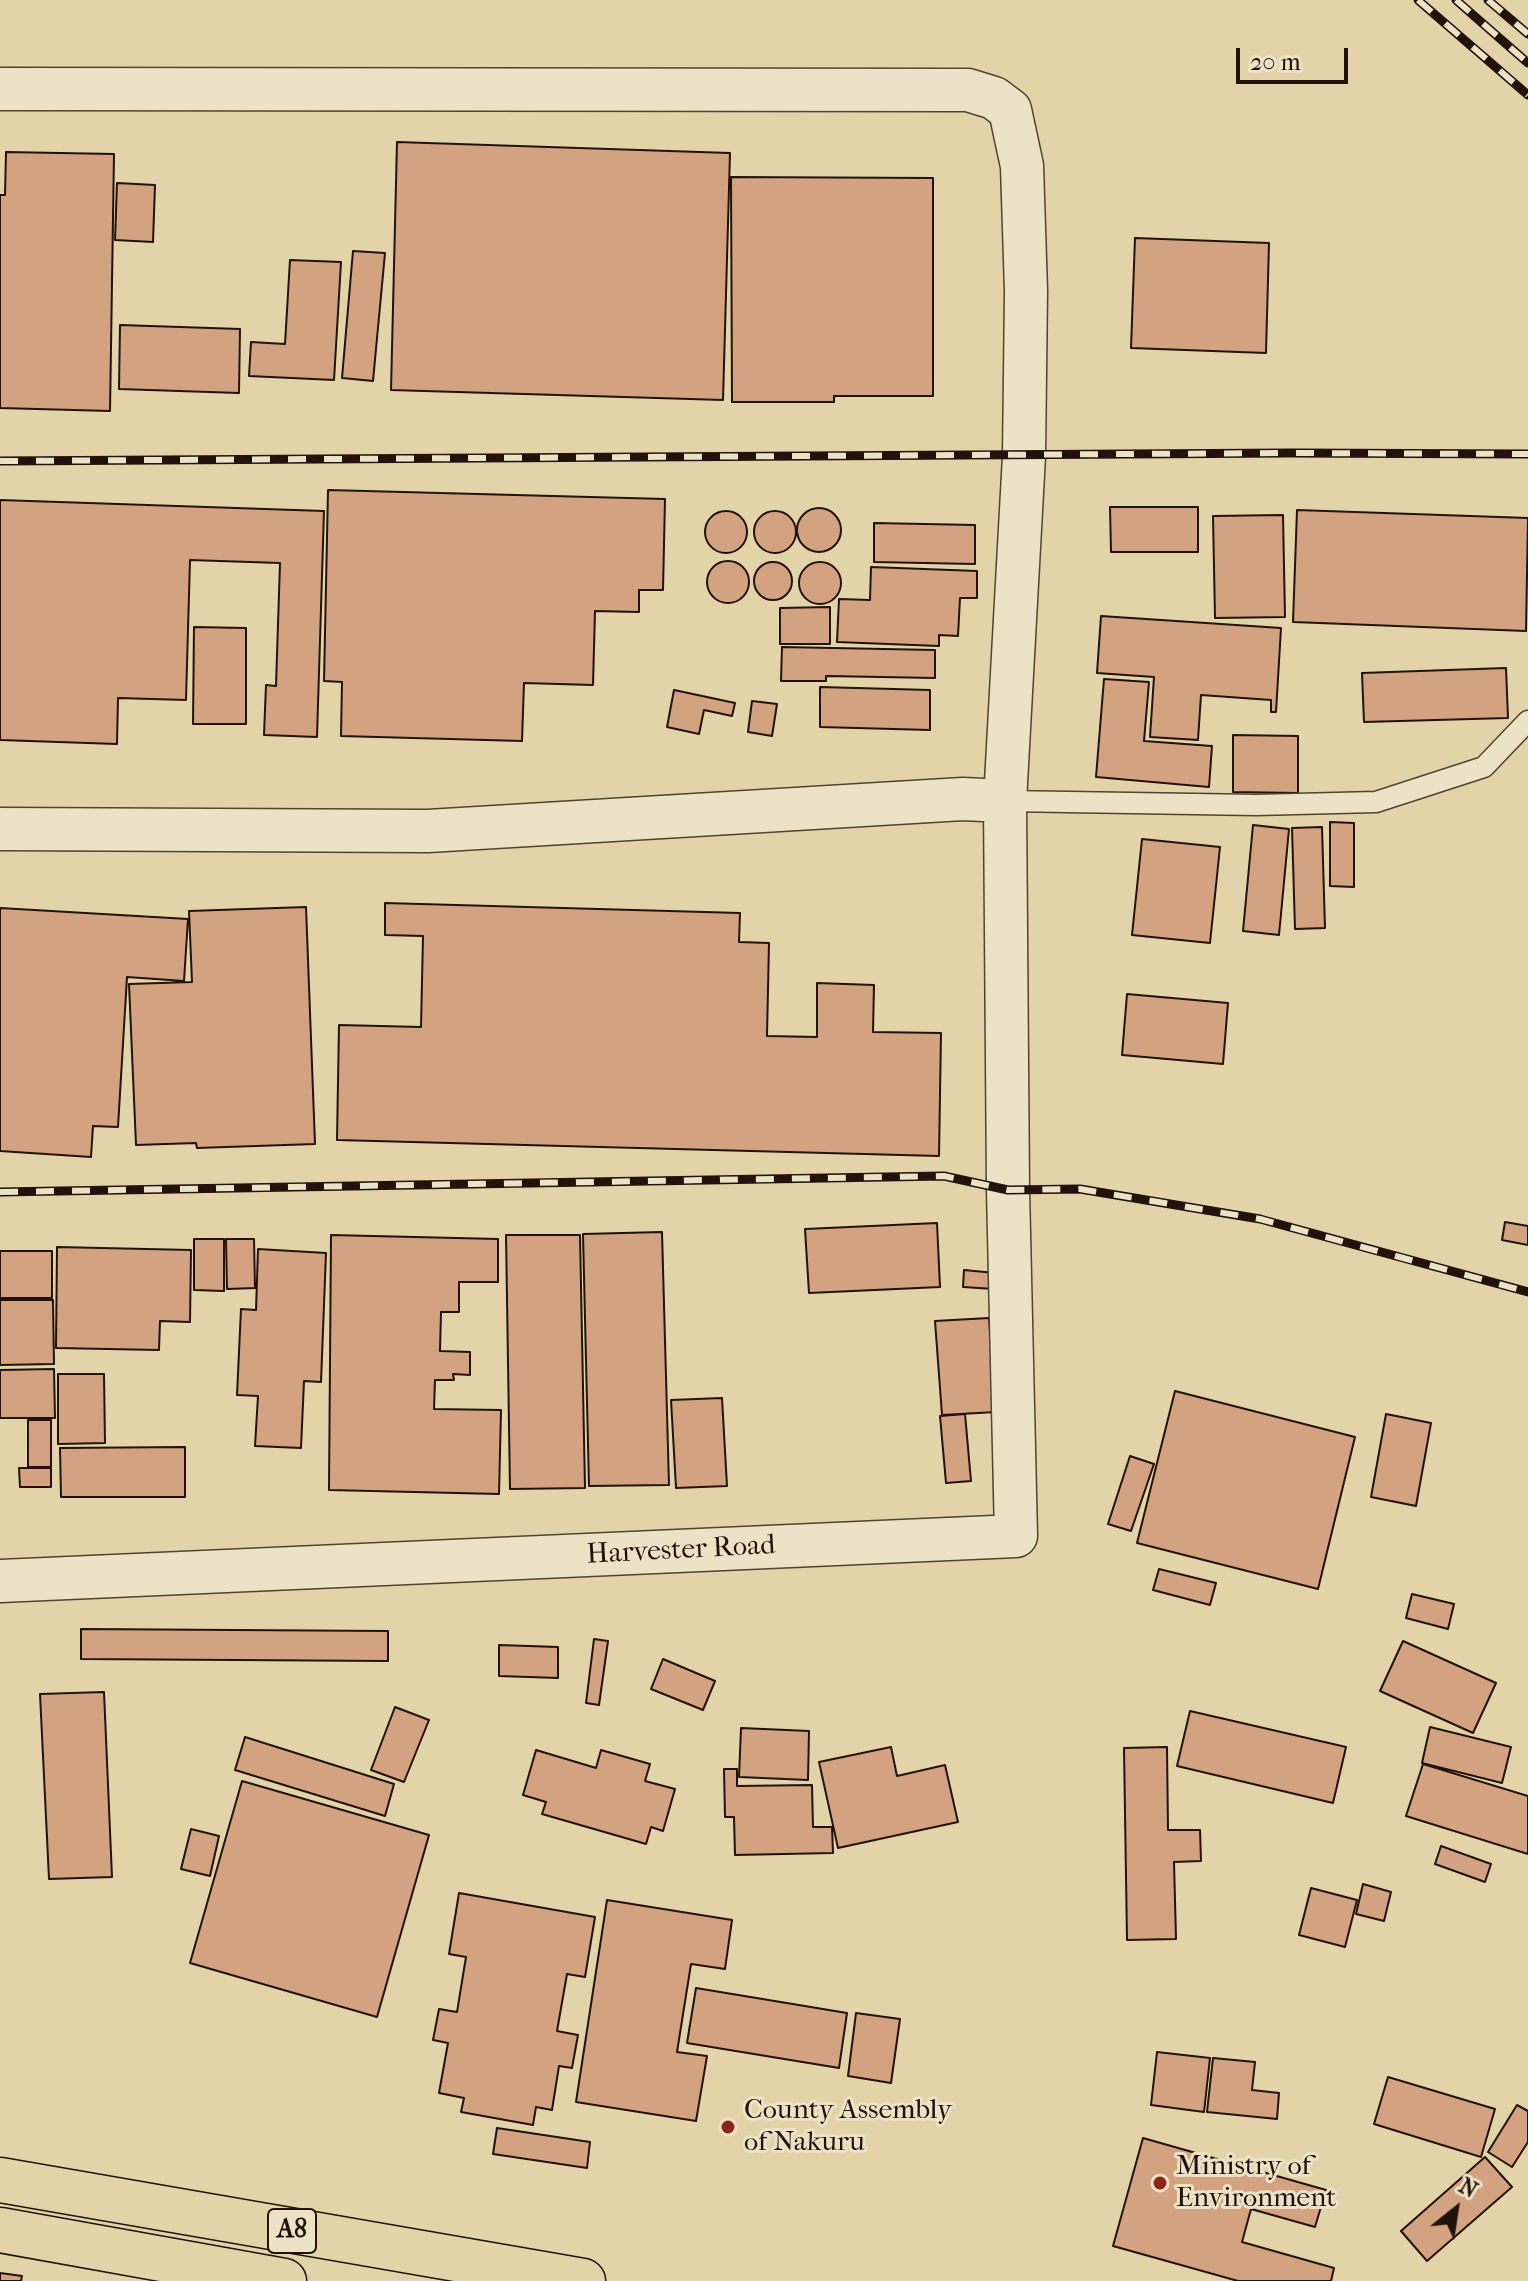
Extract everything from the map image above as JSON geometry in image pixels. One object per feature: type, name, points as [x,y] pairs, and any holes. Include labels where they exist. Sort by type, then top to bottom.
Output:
[{"type":"highway","name":"A8","points":[[0,2180],[583,2281]]},
{"type":"highway","name":"A8","points":[[0,2230],[284,2281]]},
{"type":"street","points":[[0,89],[968,90],[994,98],[1010,110],[1022,166],[1026,291],[1024,456],[1005,801],[963,799],[428,831],[0,829]]},
{"type":"street","name":"Harvester Road","points":[[0,1581],[1016,1536],[1008,1190],[1005,801]]},
{"type":"lane","points":[[1005,801],[1256,805],[1376,802],[1484,767],[1528,721]]},
{"type":"building","points":[[397,142],[730,153],[723,400],[391,390]]},
{"type":"building","points":[[6,152],[114,154],[110,411],[0,408],[0,195],[5,195]]},
{"type":"building","points":[[731,177],[933,178],[933,396],[834,396],[834,402],[732,402]]},
{"type":"building","points":[[117,183],[155,185],[153,242],[115,240]]},
{"type":"building","points":[[1135,238],[1269,243],[1266,353],[1131,348]]},
{"type":"building","points":[[353,251],[385,253],[373,381],[342,378]]},
{"type":"building","points":[[290,260],[341,262],[334,380],[249,376],[251,342],[285,344]]},
{"type":"building","points":[[120,325],[240,329],[239,393],[119,389]]},
{"type":"building","points":[[328,490],[665,499],[663,590],[639,590],[639,612],[595,611],[593,685],[524,683],[522,741],[341,736],[342,682],[324,681]]},
{"type":"building","points":[[0,500],[324,511],[317,737],[264,735],[266,685],[276,686],[280,563],[190,560],[186,700],[118,698],[117,744],[0,740]]},
{"type":"building","points":[[1110,507],[1198,507],[1198,552],[1111,552]]},
{"type":"building","points":[[819,508],[835,514],[841,530],[835,546],[819,552],[803,546],[797,530],[803,514]]},
{"type":"building","points":[[1297,510],[1528,518],[1526,631],[1293,622]]},
{"type":"building","points":[[726,511],[741,517],[747,532],[741,547],[726,553],[711,547],[705,532],[711,517]]},
{"type":"building","points":[[775,511],[790,517],[796,532],[790,547],[775,553],[760,547],[754,532],[760,517]]},
{"type":"building","points":[[1283,515],[1285,617],[1215,618],[1213,516]]},
{"type":"building","points":[[874,523],[975,525],[975,564],[874,562]]},
{"type":"building","points":[[728,561],[743,567],[749,582],[743,597],[728,603],[713,597],[707,582],[713,567]]},
{"type":"building","points":[[773,562],[786,568],[792,581],[786,594],[773,600],[760,594],[754,581],[760,568]]},
{"type":"building","points":[[820,562],[835,568],[841,583],[835,598],[820,604],[805,598],[799,583],[805,568]]},
{"type":"building","points":[[871,567],[977,571],[977,598],[960,598],[958,636],[939,635],[939,646],[837,642],[839,599],[870,600]]},
{"type":"building","points":[[830,607],[830,644],[780,644],[780,608]]},
{"type":"building","points":[[1101,616],[1281,628],[1276,712],[1271,712],[1271,700],[1201,695],[1198,740],[1150,737],[1154,677],[1097,673]]},
{"type":"building","points":[[194,627],[246,628],[246,724],[193,724]]},
{"type":"building","points":[[782,647],[935,650],[935,678],[826,676],[826,681],[781,681]]},
{"type":"building","points":[[1506,668],[1508,718],[1364,722],[1362,673]]},
{"type":"building","points":[[1104,679],[1149,682],[1144,741],[1212,746],[1209,787],[1096,777]]},
{"type":"building","points":[[820,687],[930,690],[930,730],[820,727]]},
{"type":"building","points":[[674,690],[735,703],[732,716],[704,710],[699,734],[667,727]]},
{"type":"building","points":[[752,701],[777,704],[772,736],[748,732]]},
{"type":"building","points":[[1233,735],[1298,736],[1298,793],[1233,792]]},
{"type":"building","points":[[1330,822],[1354,823],[1354,887],[1330,886]]},
{"type":"building","points":[[1253,825],[1289,829],[1279,935],[1243,931]]},
{"type":"building","points":[[1322,827],[1325,928],[1295,929],[1292,828]]},
{"type":"building","points":[[1142,839],[1220,847],[1210,943],[1132,935]]},
{"type":"building","points":[[385,903],[740,913],[739,942],[769,943],[767,1036],[817,1037],[817,983],[874,985],[873,1032],[941,1033],[939,1156],[337,1140],[339,1025],[421,1027],[423,936],[385,935]]},
{"type":"building","points":[[306,907],[315,1144],[197,1148],[196,1143],[136,1145],[129,984],[192,982],[189,911]]},
{"type":"building","points":[[0,908],[188,919],[184,981],[127,977],[118,1127],[93,1126],[91,1157],[0,1151]]},
{"type":"building","points":[[1127,994],[1228,1003],[1223,1064],[1122,1055]]},
{"type":"building","points":[[1505,1222],[1528,1226],[1528,1245],[1502,1240]]},
{"type":"building","points":[[937,1223],[940,1287],[809,1293],[805,1229]]},
{"type":"building","points":[[662,1232],[669,1485],[589,1486],[583,1234]]},
{"type":"building","points":[[331,1235],[498,1239],[498,1282],[459,1282],[459,1312],[441,1312],[440,1351],[470,1352],[470,1375],[453,1374],[454,1380],[435,1380],[434,1409],[501,1410],[499,1494],[329,1490]]},
{"type":"building","points":[[506,1235],[580,1235],[585,1488],[510,1489]]},
{"type":"building","points":[[194,1239],[224,1239],[224,1291],[194,1290]]},
{"type":"building","points":[[226,1239],[254,1239],[255,1288],[227,1289]]},
{"type":"building","points":[[57,1247],[191,1250],[190,1322],[160,1321],[159,1350],[56,1348]]},
{"type":"building","points":[[258,1249],[326,1253],[321,1382],[304,1381],[301,1448],[255,1446],[258,1396],[237,1395],[241,1309],[256,1310]]},
{"type":"building","points":[[0,1251],[52,1251],[52,1298],[0,1298]]},
{"type":"building","points":[[964,1270],[995,1273],[994,1289],[963,1287]]},
{"type":"building","points":[[0,1300],[53,1300],[54,1364],[0,1365]]},
{"type":"building","points":[[989,1318],[996,1412],[942,1415],[935,1321]]},
{"type":"building","points":[[54,1369],[55,1418],[0,1418],[0,1370]]},
{"type":"building","points":[[58,1374],[104,1374],[105,1443],[58,1444]]},
{"type":"building","points":[[1175,1391],[1355,1437],[1318,1589],[1137,1543]]},
{"type":"building","points":[[722,1398],[727,1486],[676,1488],[671,1400]]},
{"type":"building","points":[[965,1414],[971,1481],[946,1483],[940,1416]]},
{"type":"building","points":[[1386,1414],[1431,1423],[1416,1506],[1371,1497]]},
{"type":"building","points":[[28,1420],[51,1420],[51,1467],[28,1467]]},
{"type":"building","points":[[185,1447],[185,1497],[61,1497],[60,1448]]},
{"type":"building","points":[[1130,1456],[1154,1464],[1131,1531],[1108,1524]]},
{"type":"building","points":[[19,1468],[51,1468],[51,1487],[20,1487]]},
{"type":"building","points":[[1159,1569],[1216,1583],[1210,1605],[1153,1590]]},
{"type":"building","points":[[1412,1594],[1454,1604],[1448,1629],[1406,1618]]},
{"type":"building","points":[[81,1629],[388,1631],[388,1661],[81,1659]]},
{"type":"building","points":[[594,1639],[608,1641],[599,1705],[586,1703]]},
{"type":"building","points":[[1403,1641],[1496,1683],[1473,1733],[1380,1691]]},
{"type":"building","points":[[499,1645],[558,1647],[558,1678],[499,1676]]},
{"type":"building","points":[[663,1659],[715,1681],[703,1710],[651,1689]]},
{"type":"building","points":[[104,1692],[112,1877],[49,1879],[40,1694]]},
{"type":"building","points":[[395,1707],[429,1720],[404,1782],[371,1770]]},
{"type":"building","points":[[1190,1711],[1346,1747],[1333,1803],[1177,1766]]},
{"type":"building","points":[[1430,1727],[1511,1747],[1502,1783],[1422,1763]]},
{"type":"building","points":[[741,1728],[809,1731],[808,1780],[739,1777]]},
{"type":"building","points":[[245,1737],[394,1784],[385,1816],[235,1770]]},
{"type":"building","points":[[891,1747],[897,1776],[945,1765],[958,1822],[838,1848],[819,1762]]},
{"type":"building","points":[[1167,1747],[1168,1830],[1200,1830],[1201,1861],[1174,1862],[1176,1939],[1127,1940],[1124,1748]]},
{"type":"building","points":[[536,1750],[596,1768],[601,1750],[650,1764],[645,1781],[675,1789],[663,1831],[651,1827],[646,1844],[542,1814],[546,1802],[523,1795]]},
{"type":"building","points":[[1423,1764],[1528,1796],[1528,1854],[1406,1816]]},
{"type":"building","points":[[724,1769],[737,1769],[737,1786],[812,1785],[813,1827],[832,1827],[833,1853],[735,1855],[734,1817],[725,1817]]},
{"type":"building","points":[[242,1781],[429,1835],[377,2017],[190,1963]]},
{"type":"building","points":[[191,1829],[219,1836],[210,1876],[181,1869]]},
{"type":"building","points":[[1441,1846],[1491,1864],[1485,1882],[1435,1864]]},
{"type":"building","points":[[1363,1884],[1391,1892],[1384,1921],[1356,1914]]},
{"type":"building","points":[[1311,1888],[1357,1900],[1345,1947],[1299,1935]]},
{"type":"building","points":[[459,1893],[595,1917],[585,1977],[567,1974],[557,2031],[578,2035],[572,2068],[559,2066],[552,2110],[536,2107],[533,2125],[461,2112],[464,2098],[439,2093],[448,2043],[433,2040],[439,2009],[457,2012],[466,1957],[449,1954]]},
{"type":"building","points":[[607,1900],[732,1920],[725,1969],[691,1964],[677,2052],[707,2056],[696,2121],[576,2102]]},
{"type":"building","points":[[696,1988],[847,2013],[839,2068],[687,2043]]},
{"type":"building","points":[[856,2013],[900,2019],[891,2083],[848,2076]]},
{"type":"building","points":[[1157,2052],[1210,2058],[1204,2112],[1151,2105]]},
{"type":"building","points":[[1213,2058],[1255,2062],[1252,2090],[1279,2093],[1277,2119],[1207,2112]]},
{"type":"building","points":[[1388,2077],[1495,2109],[1481,2157],[1374,2124]]},
{"type":"building","points":[[1517,2105],[1528,2111],[1528,2142],[1512,2167],[1488,2152]]},
{"type":"building","points":[[497,2128],[590,2142],[587,2168],[493,2154]]},
{"type":"building","points":[[1143,2138],[1326,2190],[1315,2227],[1251,2209],[1242,2242],[1334,2268],[1331,2281],[1238,2281],[1113,2246]]},
{"type":"building","points":[[1485,2157],[1512,2187],[1427,2261],[1401,2231]]},
{"type":"building","points":[[0,2273],[22,2276],[21,2281],[0,2281]]},
{"type":"railway","points":[[1418,0],[1528,95]]},
{"type":"railway","points":[[1456,0],[1528,63]]},
{"type":"railway","points":[[1488,0],[1528,34]]},
{"type":"railway","points":[[0,461],[1528,454]]},
{"type":"railway","points":[[0,1192],[944,1176],[1008,1190],[1080,1189],[1260,1219],[1528,1292]]},
{"type":"place","name":"County Assembly of Nakuru","points":[[728,2127]]},
{"type":"place","name":"Ministry of Environment","points":[[1160,2183]]}]
